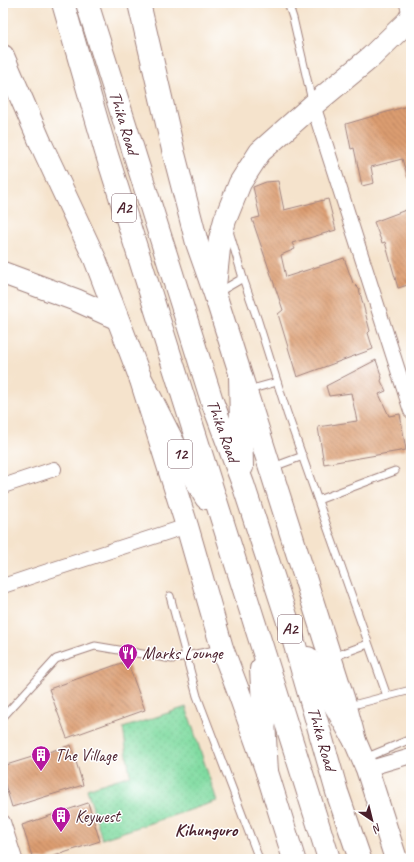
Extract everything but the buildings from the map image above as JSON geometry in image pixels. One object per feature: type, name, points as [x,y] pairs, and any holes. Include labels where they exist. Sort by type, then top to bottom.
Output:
[{"type":"main road","name":"Thika Road","points":[[63,3],[106,152],[329,859]]},
{"type":"main road","name":"Thika Road","points":[[86,3],[212,401],[243,484],[290,628],[337,792],[360,859]]},
{"type":"main road","name":"Thika Road","points":[[139,3],[197,243],[215,294],[346,707],[396,859]]},
{"type":"main road","points":[[215,294],[219,246],[225,220],[240,183],[260,152],[370,57],[408,17]]},
{"type":"main road","points":[[3,56],[42,146],[95,259],[116,318],[140,377],[187,526],[222,648],[266,772],[294,859]]},
{"type":"main road","points":[[3,273],[76,300],[116,318]]},
{"type":"main road","name":"12","points":[[140,377],[173,442],[224,528]]},
{"type":"main road","points":[[243,384],[243,484]]},
{"type":"main road","points":[[290,628],[362,756]]},
{"type":"main road","points":[[259,637],[266,772]]},
{"type":"street","points":[[313,105],[411,411]]},
{"type":"street","points":[[3,486],[54,469]]},
{"type":"street","points":[[3,586],[187,526]]},
{"type":"street","points":[[362,756],[410,760]]},
{"type":"street","points":[[3,822],[15,859]]},
{"type":"lane","points":[[288,3],[293,18],[313,105]]},
{"type":"lane","points":[[225,220],[287,413],[387,696]]},
{"type":"lane","points":[[215,294],[243,278]]},
{"type":"lane","points":[[243,384],[277,382]]},
{"type":"lane","points":[[270,468],[303,456]]},
{"type":"lane","points":[[318,500],[395,471]]},
{"type":"lane","points":[[170,596],[197,696],[258,859]]},
{"type":"lane","points":[[331,658],[368,644]]},
{"type":"lane","points":[[3,717],[56,659],[95,646],[172,659],[222,648]]},
{"type":"lane","points":[[346,707],[411,690]]},
{"type":"lane","points":[[362,756],[411,739]]},
{"type":"green space","points":[[186,707],[217,801],[102,839],[87,789],[130,775],[123,728]]},
{"type":"place","name":"Marks Lounge","points":[[128,670]]},
{"type":"place","name":"The Village","points":[[41,772]]},
{"type":"place","name":"Keywest","points":[[61,833]]},
{"type":"district","name":"Kihunguro","points":[[206,830]]}]
